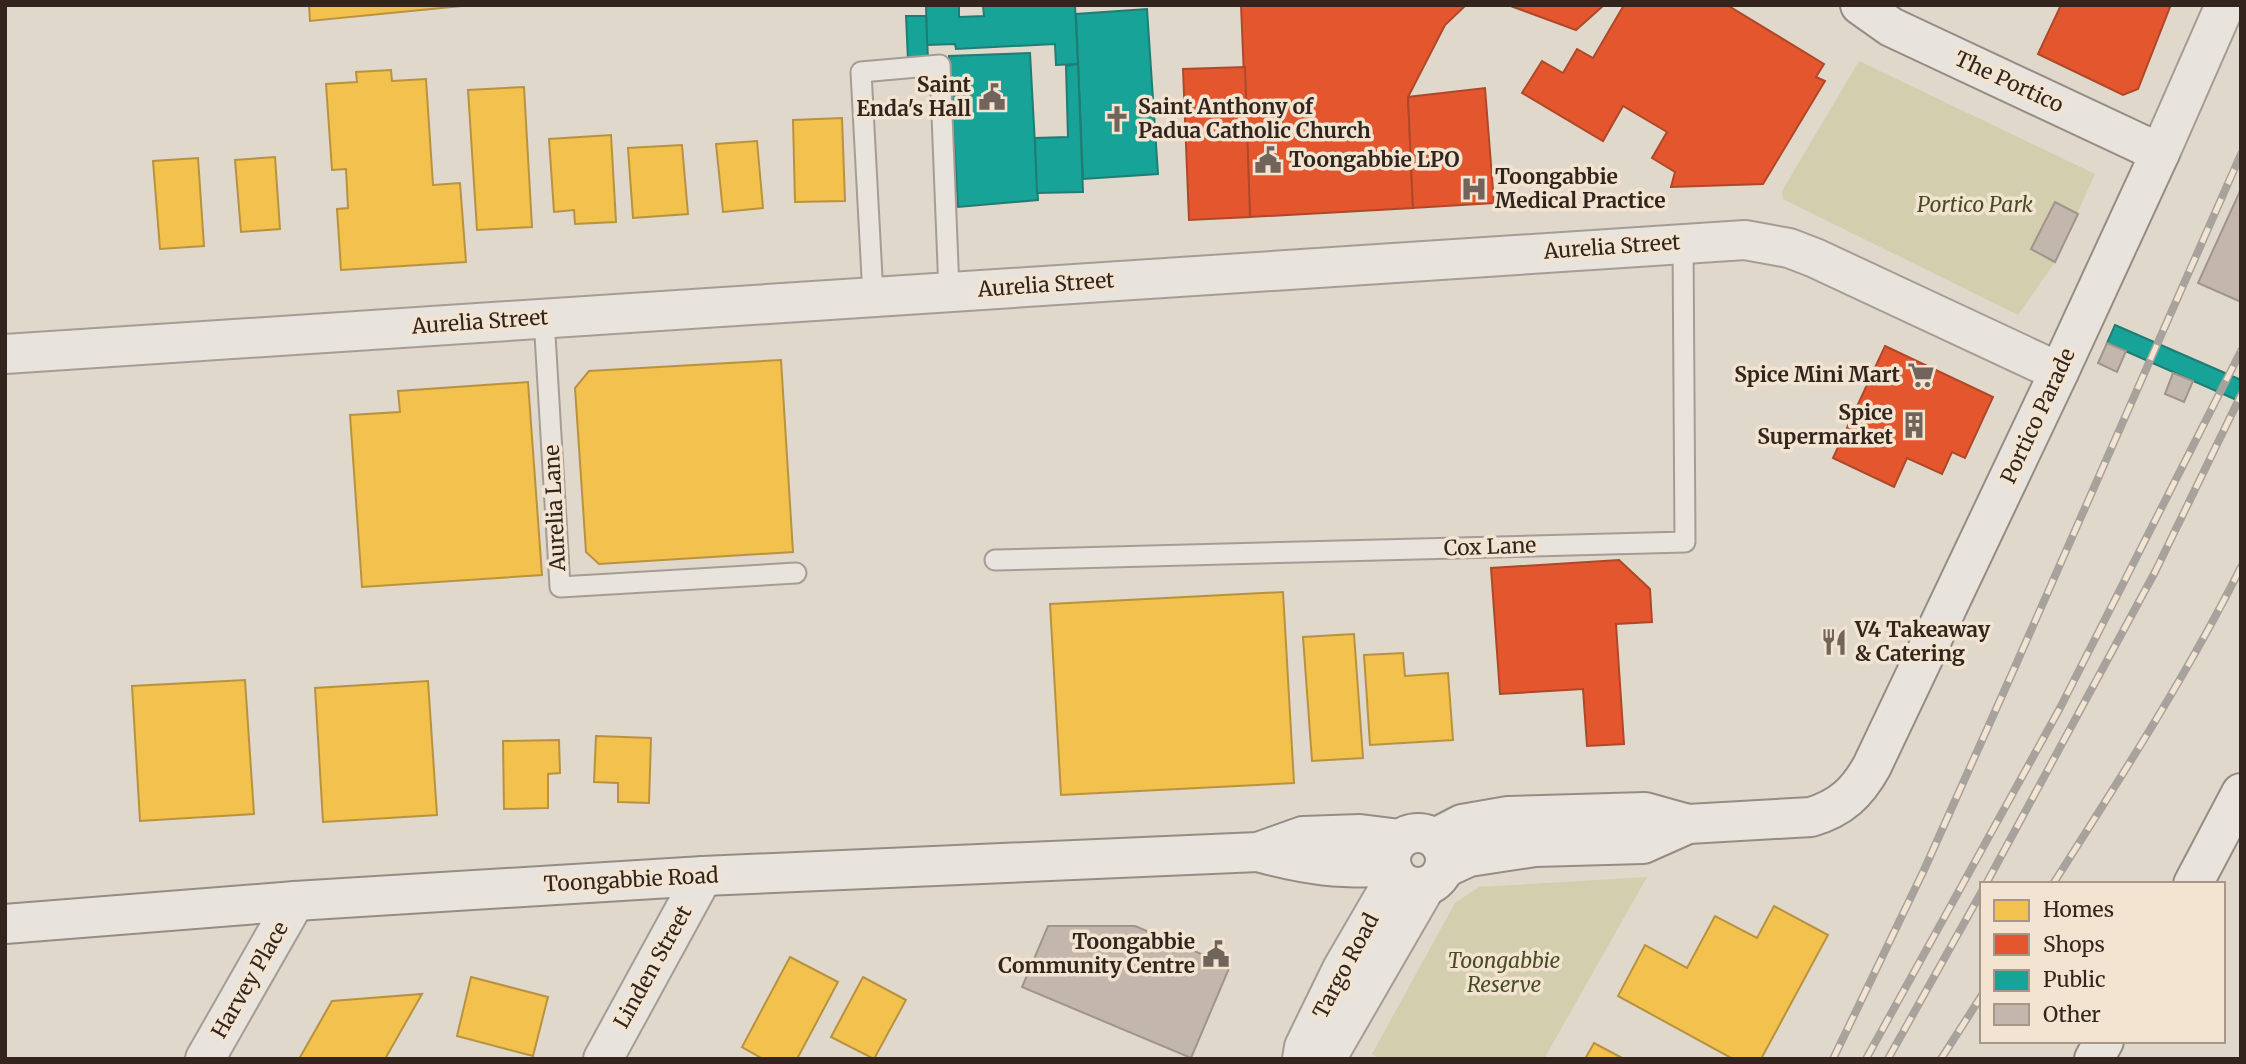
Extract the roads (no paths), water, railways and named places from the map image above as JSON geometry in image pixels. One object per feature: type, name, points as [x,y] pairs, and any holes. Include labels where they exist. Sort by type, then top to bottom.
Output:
[{"type":"street","name":"The Portico","points":[[1860,5],[1891,27],[2160,153]]},
{"type":"street","name":"Portico Parade","points":[[1830,812],[1847,800],[1862,784],[1872,766],[2059,372],[2225,5]]},
{"type":"street","name":"Aurelia Street","points":[[5,354],[1745,240],[1789,248],[1815,258],[2059,372]]},
{"type":"street","points":[[2194,882],[2241,793]]},
{"type":"street","name":"Toongabbie Road","points":[[5,924],[295,901],[703,876],[1258,852],[1303,836],[1360,834],[1416,862],[1535,847],[1643,844],[1688,824],[1811,817],[1830,812]]},
{"type":"street","name":"Targo Road","points":[[1302,1059],[1304,1047],[1342,969],[1416,862]]},
{"type":"street","name":"Targo Road","points":[[1326,1059],[1416,862]]},
{"type":"street","name":"Linden Street","points":[[603,1059],[703,876]]},
{"type":"street","name":"Harvey Place","points":[[205,1059],[295,901]]},
{"type":"street","points":[[2094,1059],[2103,1043]]},
{"type":"lane","points":[[873,296],[862,72],[940,65],[949,291]]},
{"type":"lane","name":"Cox Lane","points":[[995,560],[1685,542],[1683,242]]},
{"type":"lane","name":"Aurelia Lane","points":[[544,318],[559,587],[796,573]]},
{"type":"railway","points":[[1833,1059],[1924,870],[2241,154]]},
{"type":"railway","points":[[1866,1059],[2060,708],[2241,351]]},
{"type":"railway","points":[[1987,882],[2155,572],[2241,395]]},
{"type":"railway","points":[[2054,882],[2175,688],[2241,567]]},
{"type":"railway","points":[[1888,1059],[1980,895]]},
{"type":"railway","points":[[1941,1059],[1980,998]]},
{"type":"place","name":"Saint Enda's Hall","points":[[992,97]]},
{"type":"place","name":"Saint Anthony of Padua Catholic Church","points":[[1117,119]]},
{"type":"place","name":"Toongabbie LPO","points":[[1268,160]]},
{"type":"place","name":"Toongabbie Medical Practice","points":[[1474,189]]},
{"type":"place","name":"Spice Mini Mart","points":[[1921,375]]},
{"type":"place","name":"Spice Supermarket","points":[[1914,425]]},
{"type":"place","name":"V4 Takeaway & Catering","points":[[1834,642]]},
{"type":"place","name":"Toongabbie Community Centre","points":[[1216,954]]},
{"type":"park label","name":"Portico Park","points":[[1975,205]]},
{"type":"park label","name":"Toongabbie Reserve","points":[[1504,973]]}]
